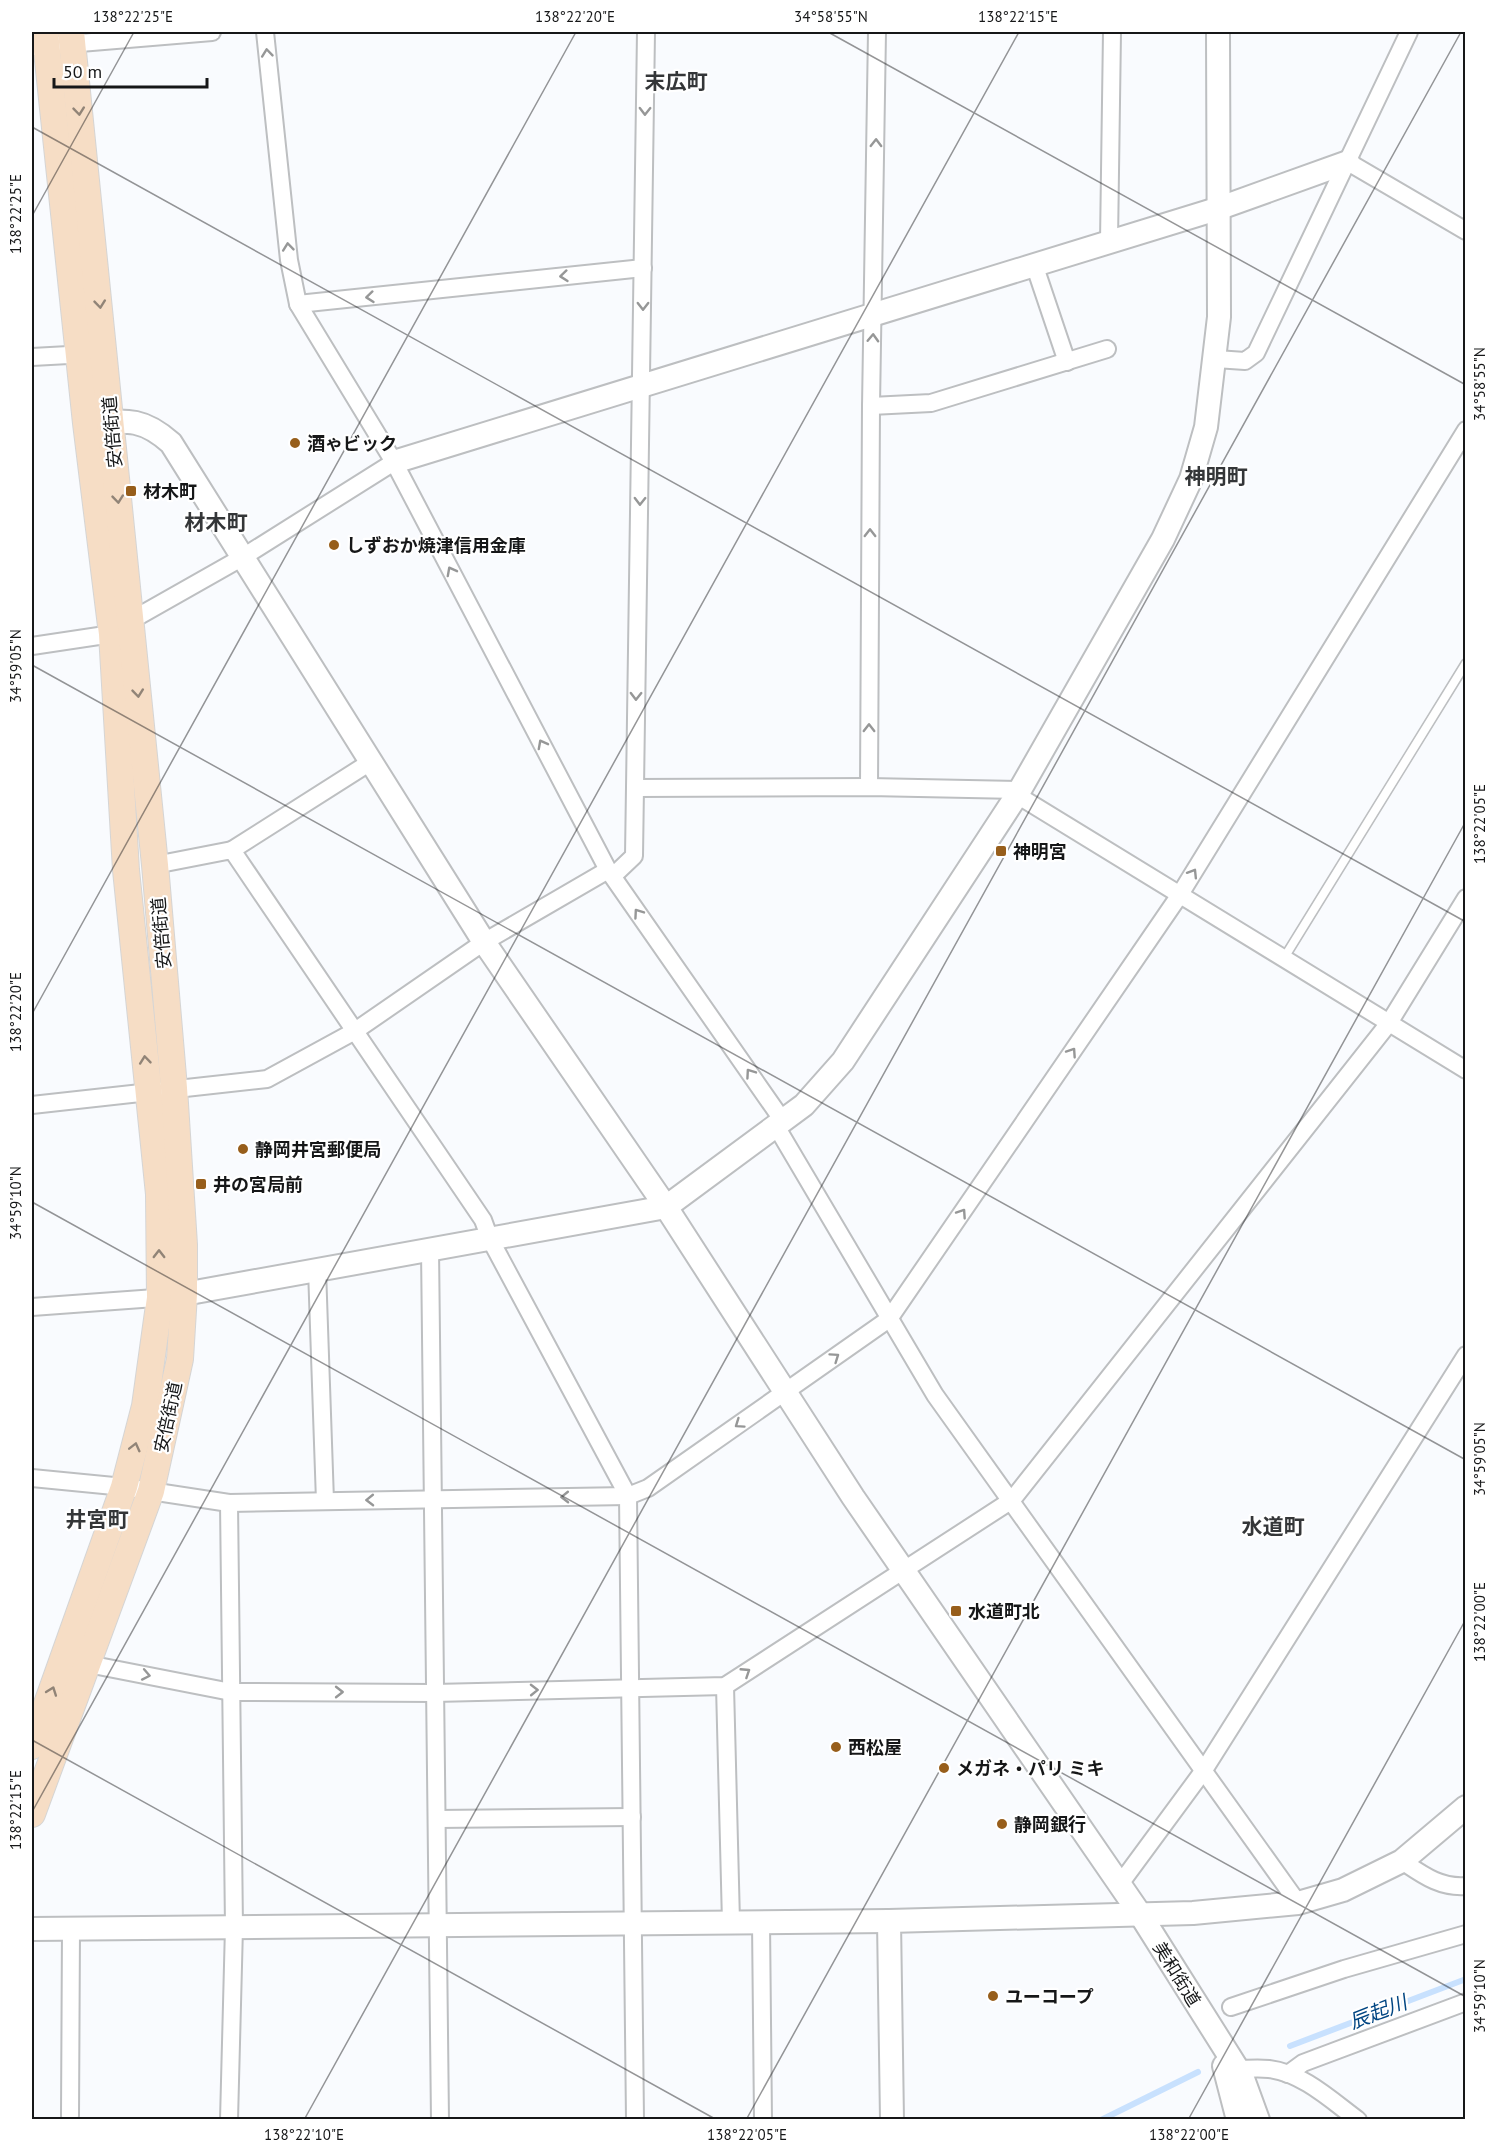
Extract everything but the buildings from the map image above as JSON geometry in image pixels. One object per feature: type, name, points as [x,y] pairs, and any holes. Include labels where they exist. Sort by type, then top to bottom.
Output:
[{"type":"main road","name":"安倍街道","points":[[32,1746],[124,1487],[184,1245],[174,1088],[155,865],[121,627],[86,423],[92,353],[71,38]]},
{"type":"main road","name":"安倍街道","points":[[32,1814],[151,1491],[180,1359],[159,1194],[126,870],[121,627],[112,422],[92,353],[41,42]]},
{"type":"street","points":[[41,42],[71,38],[212,32]]},
{"type":"street","points":[[265,32],[289,260],[298,304],[394,462],[610,873],[779,1124],[889,1319],[935,1395],[1298,1903]]},
{"type":"street","points":[[32,1105],[148,1090],[267,1079],[355,1031],[484,942],[610,873],[634,856],[646,32]]},
{"type":"street","points":[[869,787],[871,406],[878,32]]},
{"type":"street","points":[[1110,241],[1112,32]]},
{"type":"street","points":[[32,1307],[172,1296],[666,1207],[804,1104],[843,1060],[1018,793],[1163,539],[1191,479],[1206,427],[1216,359],[1219,316],[1218,32]]},
{"type":"street","points":[[1216,359],[1245,361],[1256,353],[1409,32]]},
{"type":"street","points":[[32,646],[121,627],[243,557],[394,462],[1220,208],[1348,162]]},
{"type":"street","points":[[1348,162],[1466,231]]},
{"type":"street","points":[[1034,264],[1067,362]]},
{"type":"street","points":[[298,304],[643,268]]},
{"type":"street","points":[[871,406],[931,403],[1107,349]]},
{"type":"street","points":[[32,357],[92,353]]},
{"type":"street","name":"美和街道","points":[[86,423],[135,421],[153,428],[171,442],[484,942],[666,1207],[853,1497],[1140,1914],[1236,2069],[1249,2092],[1258,2120]]},
{"type":"street","points":[[32,1478],[124,1487],[229,1503],[628,1496],[648,1488],[889,1319],[1179,896],[1466,430]]},
{"type":"street","points":[[155,865],[232,850],[372,761]]},
{"type":"street","points":[[634,788],[869,787],[1018,793],[1179,896],[1466,1070]]},
{"type":"street","points":[[232,850],[483,1220],[490,1239],[628,1496],[635,2120]]},
{"type":"street","points":[[88,1664],[231,1692],[434,1692],[726,1686],[1012,1500],[1389,1023],[1466,898]]},
{"type":"street","points":[[430,1249],[440,2120]]},
{"type":"street","points":[[317,1269],[325,1501]]},
{"type":"street","points":[[1120,1884],[1204,1770],[1466,1354]]},
{"type":"street","points":[[229,1503],[234,1927],[229,2120]]},
{"type":"street","points":[[726,1686],[730,1922]]},
{"type":"street","points":[[32,1929],[889,1921],[1193,1913],[1298,1903],[1343,1890],[1402,1861],[1466,1807]]},
{"type":"street","points":[[436,1820],[632,1817]]},
{"type":"street","points":[[1402,1861],[1433,1881],[1449,1887],[1466,1886]]},
{"type":"street","points":[[889,1921],[892,2120]]},
{"type":"street","points":[[761,1922],[763,2120]]},
{"type":"street","points":[[70,2116],[71,1929]]},
{"type":"street","points":[[1231,2007],[1344,1969],[1466,1934]]},
{"type":"street","points":[[1288,2074],[1303,2063],[1466,2002]]},
{"type":"street","name":"美和街道","points":[[1214,2033],[1233,2095],[1238,2120]]},
{"type":"street","points":[[1236,2069],[1270,2069],[1288,2074],[1308,2083],[1358,2120]]},
{"type":"lane","points":[[1284,958],[1466,663]]},
{"type":"waterway","name":"辰起川","points":[[1290,2046],[1466,1979]]},
{"type":"waterway","points":[[1101,2120],[1198,2072]]},
{"type":"place","name":"酒ゃビック","points":[[295,443]]},
{"type":"place","name":"材木町","points":[[131,491]]},
{"type":"place","name":"しずおか焼津信用金庫","points":[[334,545]]},
{"type":"place","name":"神明宮","points":[[1001,851]]},
{"type":"place","name":"静岡井宮郵便局","points":[[243,1149]]},
{"type":"place","name":"井の宮局前","points":[[201,1184]]},
{"type":"place","name":"水道町北","points":[[956,1611]]},
{"type":"place","name":"西松屋","points":[[836,1747]]},
{"type":"place","name":"メガネ・パリ ミキ","points":[[944,1768]]},
{"type":"place","name":"静岡銀行","points":[[1002,1824]]},
{"type":"place","name":"ユーコープ","points":[[993,1996]]},
{"type":"district","name":"末広町","points":[[676,81]]},
{"type":"district","name":"神明町","points":[[1216,476]]},
{"type":"district","name":"材木町","points":[[216,522]]},
{"type":"district","name":"井宮町","points":[[97,1519]]},
{"type":"district","name":"水道町","points":[[1273,1526]]}]
